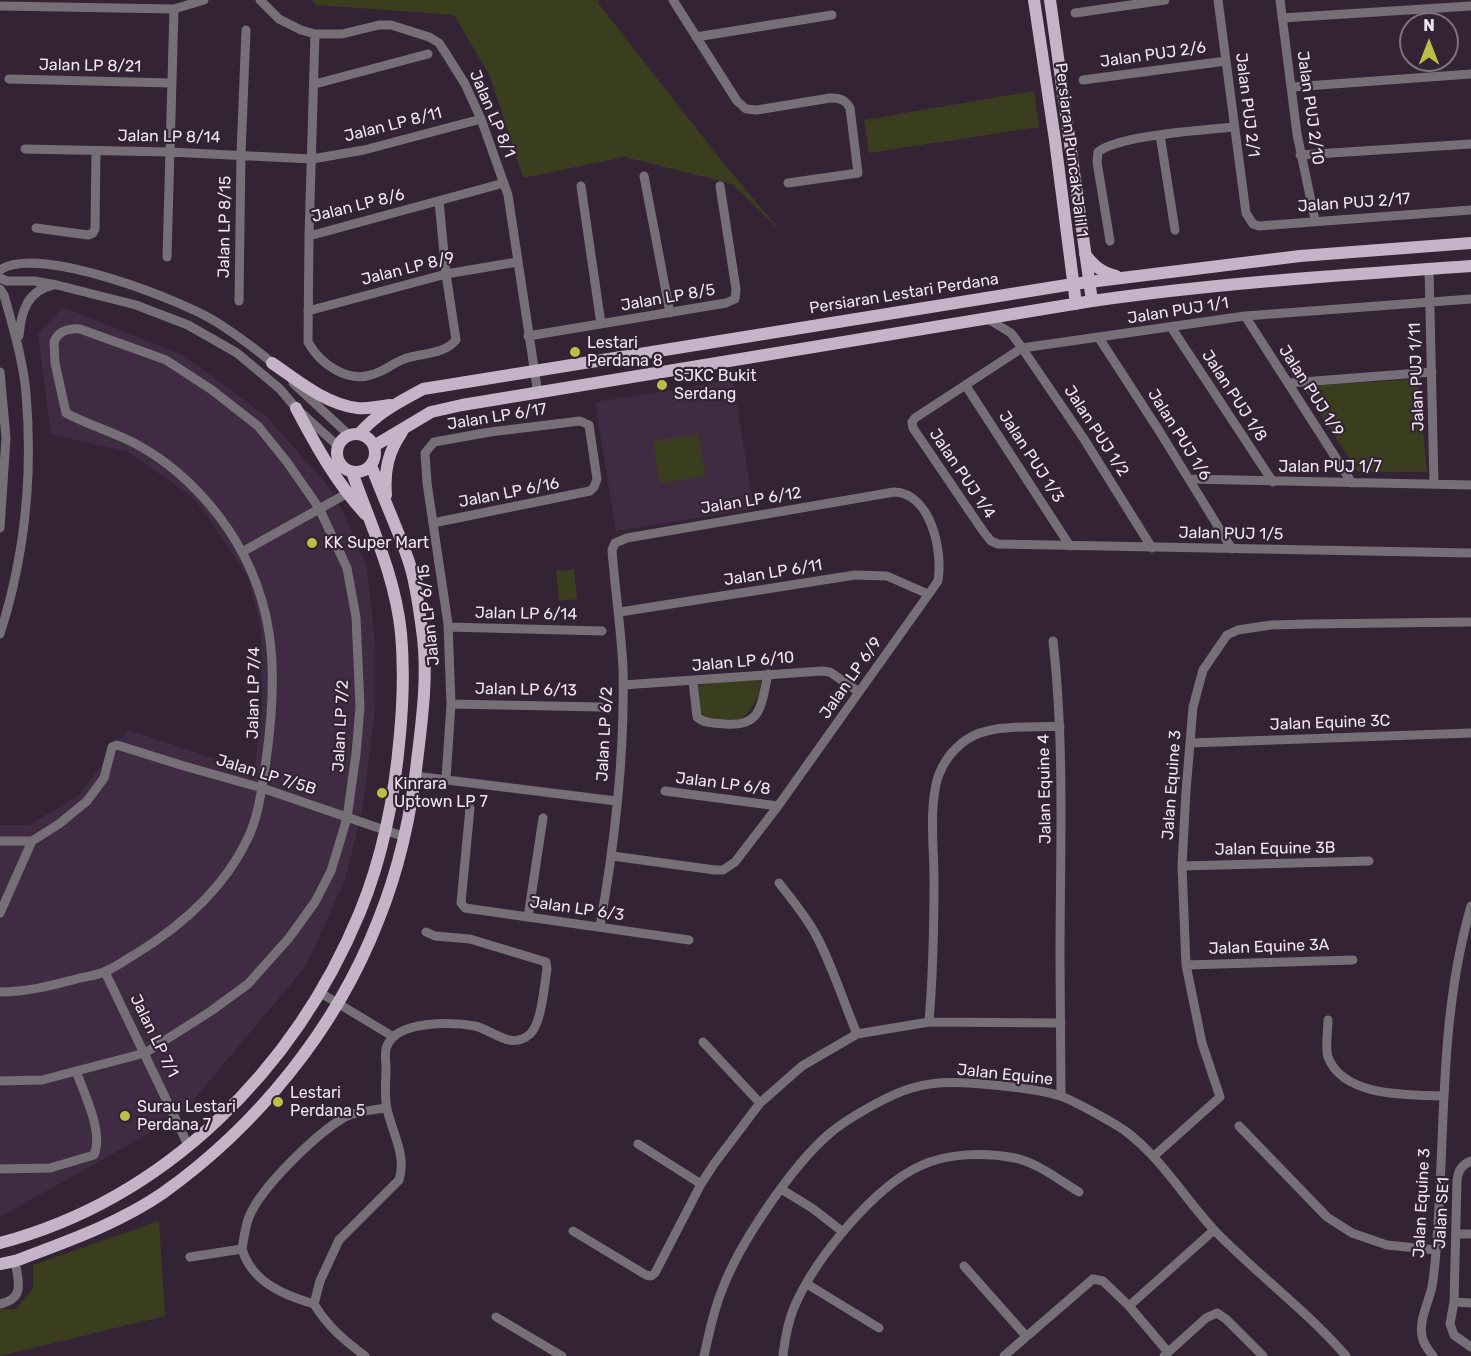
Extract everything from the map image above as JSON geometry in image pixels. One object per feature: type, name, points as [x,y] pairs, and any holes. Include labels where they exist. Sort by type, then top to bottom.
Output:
[{"type":"main road","name":"Persiaran Puncak Jalil 1","points":[[1034,0],[1076,304]]},
{"type":"main road","name":"Persiaran Puncak Jalil 1","points":[[1050,0],[1092,301]]},
{"type":"main road","name":"Persiaran Lestari Perdana","points":[[354,434],[394,404],[423,389],[534,370],[1073,284],[1300,256],[1471,243]]},
{"type":"main road","points":[[1085,253],[1094,266],[1105,273],[1122,278]]},
{"type":"main road","points":[[1046,288],[1061,275],[1070,263]]},
{"type":"main road","points":[[374,446],[407,424],[431,412],[462,405],[1092,301],[1174,289],[1471,266]]},
{"type":"main road","points":[[787,329],[792,352]]},
{"type":"main road","points":[[272,363],[317,393],[341,404],[357,408],[394,404]]},
{"type":"main road","points":[[296,408],[346,494],[368,517]]},
{"type":"main road","points":[[387,505],[386,464],[393,444],[407,424]]},
{"type":"main road","points":[[354,434],[368,438],[374,446],[375,456],[370,465],[362,471],[352,472],[339,462],[336,454],[338,446],[342,439],[354,434]]},
{"type":"main road","points":[[0,1264],[15,1261],[111,1223],[160,1194],[206,1160],[249,1119],[293,1068],[338,1004],[378,922],[405,837],[416,776],[424,702],[425,662],[410,565],[370,465]]},
{"type":"main road","points":[[0,1243],[54,1226],[104,1203],[189,1147],[236,1104],[271,1065],[302,1022],[360,912],[385,830],[397,767],[402,701],[402,657],[398,614],[389,568],[352,472]]},
{"type":"street","points":[[0,6],[174,9],[204,0]]},
{"type":"street","name":"Jalan LP 8/1","points":[[260,0],[273,14],[290,26],[315,34],[342,34],[379,25],[391,25],[429,37],[439,43],[465,84],[481,119],[508,195],[538,394]]},
{"type":"street","points":[[673,0],[737,101],[746,109],[757,111],[830,98],[840,98],[847,102],[850,108],[858,173],[788,183]]},
{"type":"street","points":[[1075,13],[1165,0]]},
{"type":"street","name":"Jalan PUJ 2/1","points":[[1218,0],[1246,213]]},
{"type":"street","name":"Jalan PUJ 2/10","points":[[1280,0],[1300,155],[1315,220]]},
{"type":"street","points":[[1282,18],[1471,6]]},
{"type":"street","points":[[167,257],[174,9]]},
{"type":"street","points":[[696,37],[832,15]]},
{"type":"street","name":"Jalan LP 8/15","points":[[239,301],[246,30]]},
{"type":"street","name":"Jalan LP 8/6","points":[[315,34],[309,236],[504,183]]},
{"type":"street","points":[[315,84],[428,54]]},
{"type":"street","name":"Jalan PUJ 2/6","points":[[1083,80],[1226,61]]},
{"type":"street","points":[[1292,87],[1471,75]]},
{"type":"street","name":"Jalan LP 8/21","points":[[9,79],[171,83]]},
{"type":"street","name":"Jalan LP 8/11","points":[[312,159],[364,150],[481,119]]},
{"type":"street","points":[[1110,241],[1097,162],[1098,152],[1114,144],[1160,135],[1234,127]]},
{"type":"street","points":[[1160,135],[1175,230]]},
{"type":"street","points":[[1300,155],[1471,144]]},
{"type":"street","name":"Jalan LP 8/14","points":[[25,149],[241,154],[312,159]]},
{"type":"street","points":[[36,228],[88,235],[93,233],[95,229],[96,151]]},
{"type":"street","points":[[644,176],[670,313]]},
{"type":"street","points":[[581,186],[601,324]]},
{"type":"street","name":"Jalan LP 8/5","points":[[528,336],[726,303],[735,299],[736,289],[720,186]]},
{"type":"street","points":[[309,236],[308,342],[315,354],[341,373],[363,377],[375,374],[404,359],[434,353],[455,342],[439,201]]},
{"type":"street","name":"Jalan PUJ 2/17","points":[[1246,213],[1253,224],[1259,226],[1471,210]]},
{"type":"street","name":"Jalan LP 8/9","points":[[308,311],[446,274],[517,262]]},
{"type":"street","points":[[0,270],[14,264],[37,263],[89,273],[140,288],[217,322],[272,363],[354,434]]},
{"type":"street","name":"Jalan PUJ 1/11","points":[[1429,269],[1434,484]]},
{"type":"street","points":[[0,278],[8,281],[34,281],[57,285],[136,305],[189,325],[237,353],[280,389],[296,408],[338,446]]},
{"type":"street","points":[[18,344],[23,309],[27,302],[36,291],[57,285]]},
{"type":"street","points":[[0,289],[4,295],[18,344],[26,393],[28,490],[22,545],[11,599],[0,634]]},
{"type":"street","name":"Jalan PUJ 1/1","points":[[912,422],[1022,348],[1245,316],[1471,298]]},
{"type":"street","points":[[1011,333],[1019,314]]},
{"type":"street","name":"Jalan PUJ 1/9","points":[[1245,316],[1352,483]]},
{"type":"street","name":"Jalan PUJ 1/2","points":[[988,319],[1011,333],[1022,348],[1084,439],[1152,548]]},
{"type":"street","name":"Jalan PUJ 1/8","points":[[1171,327],[1273,482]]},
{"type":"street","name":"Jalan LP 7/2","points":[[0,1081],[42,1080],[145,1053],[237,993],[289,938],[315,903],[331,872],[347,818],[360,707],[356,617],[347,568],[319,508],[258,426],[176,365],[128,345],[80,329],[68,329],[56,337]]},
{"type":"street","name":"Jalan LP 7/4","points":[[0,992],[28,991],[105,972],[155,942],[178,925],[213,890],[233,866],[248,839],[256,817],[272,711],[273,662],[269,627],[261,594],[242,552],[219,517],[196,489],[169,466],[134,443],[66,413],[63,408],[55,363],[53,346],[56,337]]},
{"type":"street","name":"Jalan PUJ 1/6","points":[[1099,338],[1232,549]]},
{"type":"street","points":[[0,372],[6,438],[0,528]]},
{"type":"street","points":[[1289,383],[1432,372]]},
{"type":"street","name":"Jalan PUJ 1/3","points":[[966,386],[1070,546]]},
{"type":"street","name":"Jalan LP 6/17","points":[[427,448],[434,442],[457,438],[574,421],[584,422],[589,425],[591,431],[597,479],[590,491]]},
{"type":"street","name":"Jalan PUJ 1/4","points":[[912,422],[913,428],[991,541]]},
{"type":"street","name":"Jalan LP 6/15","points":[[427,448],[425,457],[448,627],[451,704],[446,779]]},
{"type":"street","name":"Jalan PUJ 1/7","points":[[1190,479],[1471,485]]},
{"type":"street","name":"Jalan LP 6/16","points":[[433,523],[590,491]]},
{"type":"street","name":"Jalan LP 6/12","points":[[615,543],[650,534],[894,492]]},
{"type":"street","name":"Jalan LP 6/9","points":[[612,856],[715,870],[723,870],[735,862],[778,806],[938,581],[940,568],[937,541],[921,506],[910,495],[894,492]]},
{"type":"street","points":[[242,552],[346,494]]},
{"type":"street","name":"Jalan PUJ 1/5","points":[[991,541],[998,544],[1070,546],[1471,553]]},
{"type":"street","name":"Jalan LP 6/2","points":[[600,926],[612,856],[623,723],[620,612],[612,550],[615,543]]},
{"type":"street","name":"Jalan LP 6/11","points":[[620,612],[855,575],[887,576],[928,594]]},
{"type":"street","name":"Jalan Equine 3","points":[[1154,1156],[1220,1097],[1202,1043],[1186,965],[1182,866],[1193,707],[1203,670],[1227,635],[1238,630],[1271,625],[1471,622]]},
{"type":"street","name":"Jalan LP 6/14","points":[[448,627],[602,631]]},
{"type":"street","points":[[1053,641],[1060,726]]},
{"type":"street","name":"Jalan LP 6/10","points":[[623,685],[768,674],[830,672],[859,692]]},
{"type":"street","points":[[693,681],[697,717],[703,722],[738,725],[747,724],[756,714],[768,674]]},
{"type":"street","name":"Jalan LP 6/13","points":[[451,704],[600,707]]},
{"type":"street","name":"Jalan Equine 4","points":[[929,1022],[934,954],[934,814],[937,782],[941,769],[957,747],[980,733],[994,729],[1060,726],[1061,1096]]},
{"type":"street","name":"Jalan Equine 3C","points":[[1190,743],[1471,733]]},
{"type":"street","name":"Jalan LP 7/5B","points":[[32,841],[59,824],[87,801],[104,778],[112,747],[117,745],[262,788],[405,837]]},
{"type":"street","points":[[416,776],[616,801]]},
{"type":"street","name":"Jalan LP 6/8","points":[[665,791],[778,806]]},
{"type":"street","name":"Jalan LP 6/3","points":[[470,808],[462,906],[468,909],[689,940]]},
{"type":"street","points":[[528,917],[543,818]]},
{"type":"street","points":[[0,841],[32,841],[0,913]]},
{"type":"street","name":"Jalan Equine 3B","points":[[1182,866],[1369,861]]},
{"type":"street","points":[[779,883],[797,905],[824,951],[856,1034]]},
{"type":"street","name":"Jalan Equine 3","points":[[1432,1356],[1422,1338],[1422,1326],[1431,1288],[1436,1250],[1442,1096],[1450,1014],[1458,961],[1471,907]]},
{"type":"street","points":[[314,1304],[320,1281],[339,1240],[399,1180],[402,1172],[398,1145],[386,1108],[386,1048],[392,1036],[406,1029],[424,1025],[453,1024],[477,1026],[511,1041],[522,1040],[537,1024],[548,969],[546,962],[470,939],[435,936],[426,932]]},
{"type":"street","name":"Jalan Equine 3A","points":[[1186,965],[1353,960]]},
{"type":"street","name":"Jalan LP 7/1","points":[[105,972],[189,1147]]},
{"type":"street","points":[[319,992],[392,1036]]},
{"type":"street","points":[[1328,1020],[1327,1053],[1329,1060],[1354,1084],[1369,1090],[1442,1096]]},
{"type":"street","points":[[573,1231],[645,1275],[651,1276],[656,1273],[700,1184],[760,1103],[802,1066],[856,1034],[929,1022],[1061,1023]]},
{"type":"street","points":[[703,1042],[760,1103]]},
{"type":"street","points":[[0,1169],[50,1168],[94,1155],[97,1148],[92,1116],[76,1071]]},
{"type":"street","name":"Jalan Equine","points":[[704,1356],[712,1317],[722,1288],[742,1249],[781,1188],[804,1159],[829,1134],[867,1108],[912,1088],[946,1083],[1020,1088],[1061,1096],[1123,1130],[1154,1156],[1214,1230],[1346,1356]]},
{"type":"street","points":[[365,1356],[338,1335],[314,1304],[285,1295],[253,1272],[242,1249],[249,1217],[261,1195],[278,1174],[346,1117],[364,1111],[386,1108]]},
{"type":"street","points":[[1239,1126],[1335,1223],[1375,1242],[1436,1250]]},
{"type":"street","points":[[638,1144],[700,1184]]},
{"type":"street","points":[[783,1356],[790,1318],[807,1284],[843,1232],[891,1182],[940,1158],[965,1155],[1015,1158],[1041,1169],[1079,1192]]},
{"type":"street","name":"Jalan SE1","points":[[1471,1161],[1463,1165],[1458,1173],[1454,1305],[1450,1324],[1451,1331],[1471,1347]]},
{"type":"street","points":[[781,1188],[843,1232]]},
{"type":"street","points":[[1129,1306],[1214,1230]]},
{"type":"street","points":[[1456,1234],[1471,1234]]},
{"type":"street","points":[[190,1257],[242,1249]]},
{"type":"street","points":[[0,1304],[10,1302],[17,1296],[19,1288],[15,1261]]},
{"type":"street","points":[[964,1266],[1026,1336]]},
{"type":"street","points":[[1004,1356],[1094,1279],[1103,1281],[1129,1306],[1166,1354],[1212,1313],[1216,1313],[1226,1319],[1263,1356]]},
{"type":"street","points":[[807,1284],[879,1328]]},
{"type":"street","points":[[1454,1305],[1471,1303]]},
{"type":"street","points":[[496,1317],[562,1356]]},
{"type":"shaded area","points":[[63,307],[183,355],[267,417],[330,488],[367,568],[375,644],[375,709],[363,807],[345,880],[306,966],[180,1116],[0,1217],[0,825],[29,825],[79,795],[128,730],[254,772],[262,709],[261,628],[248,577],[208,517],[191,496],[128,452],[51,434],[38,334]]},
{"type":"shaded area","points":[[733,380],[754,509],[616,531],[595,402]]},
{"type":"green space","points":[[310,0],[600,0],[598,3],[721,160],[781,232],[732,184],[624,157],[523,178],[490,76],[454,15],[317,5]]},
{"type":"green space","points":[[1034,91],[1039,127],[869,153],[864,120]]},
{"type":"green space","points":[[1418,379],[1427,472],[1358,472],[1305,390],[1308,386]]},
{"type":"green space","points":[[698,434],[706,476],[660,483],[653,441]]},
{"type":"green space","points":[[574,569],[577,599],[559,601],[556,571]]},
{"type":"green space","points":[[761,677],[756,701],[740,720],[707,718],[700,712],[699,685]]},
{"type":"green space","points":[[159,1221],[165,1316],[0,1356],[0,1309],[16,1309],[33,1288],[33,1265]]},
{"type":"place","name":"Lestari Perdana 8","points":[[575,352]]},
{"type":"place","name":"SJKC Bukit Serdang","points":[[662,385]]},
{"type":"place","name":"KK Super Mart","points":[[312,543]]},
{"type":"place","name":"Kinrara Uptown LP 7","points":[[382,793]]},
{"type":"place","name":"Lestari Perdana 5","points":[[278,1102]]},
{"type":"place","name":"Surau Lestari Perdana 7","points":[[125,1116]]}]
